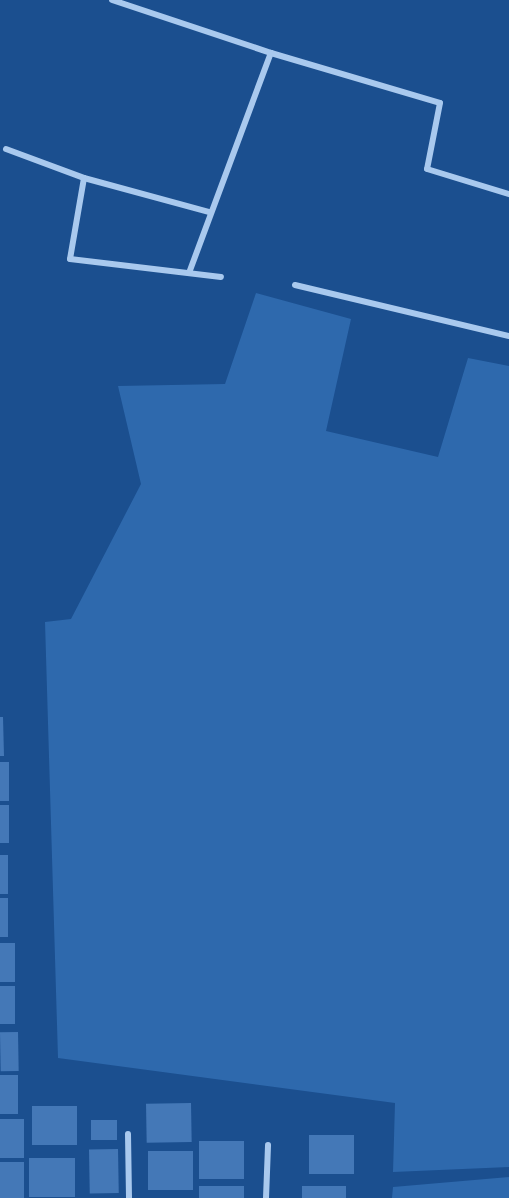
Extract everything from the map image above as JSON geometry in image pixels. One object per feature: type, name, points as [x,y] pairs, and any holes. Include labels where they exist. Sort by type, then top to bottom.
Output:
[{"type":"street","points":[[112,0],[271,54],[440,103],[427,169],[509,194]]},
{"type":"street","points":[[189,273],[209,212],[271,54]]},
{"type":"street","points":[[6,149],[84,178],[209,212]]},
{"type":"street","points":[[84,178],[70,260],[221,277]]},
{"type":"street","points":[[295,285],[509,336]]},
{"type":"street","points":[[128,1134],[129,1198]]},
{"type":"street","points":[[266,1198],[268,1145]]},
{"type":"shaded area","points":[[256,293],[351,319],[326,431],[438,457],[468,358],[509,366],[509,1167],[393,1172],[395,1103],[58,1058],[45,622],[71,619],[141,484],[118,386],[225,384]]},
{"type":"shaded area","points":[[509,1177],[509,1198],[392,1198],[393,1187]]},
{"type":"building","points":[[0,717],[3,717],[4,756],[0,756]]},
{"type":"building","points":[[0,762],[9,762],[9,801],[0,801]]},
{"type":"building","points":[[0,805],[9,805],[9,843],[0,843]]},
{"type":"building","points":[[0,855],[8,855],[8,894],[0,894]]},
{"type":"building","points":[[0,898],[8,898],[8,937],[0,937]]},
{"type":"building","points":[[0,943],[15,943],[15,982],[0,982]]},
{"type":"building","points":[[0,986],[15,986],[15,1024],[0,1024]]},
{"type":"building","points":[[0,1032],[18,1032],[19,1071],[1,1071]]},
{"type":"building","points":[[0,1075],[18,1075],[18,1114],[0,1114]]},
{"type":"building","points":[[191,1103],[192,1142],[147,1143],[146,1104]]},
{"type":"building","points":[[32,1106],[77,1106],[77,1145],[32,1145]]},
{"type":"building","points":[[0,1119],[24,1119],[24,1158],[0,1158]]},
{"type":"building","points":[[91,1120],[117,1120],[117,1140],[91,1140]]},
{"type":"building","points":[[309,1135],[354,1135],[354,1174],[309,1174]]},
{"type":"building","points":[[199,1141],[244,1141],[244,1179],[199,1179]]},
{"type":"building","points":[[118,1149],[119,1193],[90,1193],[89,1150]]},
{"type":"building","points":[[148,1151],[193,1151],[193,1190],[148,1190]]},
{"type":"building","points":[[29,1158],[75,1158],[75,1197],[29,1197]]},
{"type":"building","points":[[0,1162],[24,1162],[24,1198],[0,1198]]},
{"type":"building","points":[[199,1186],[244,1186],[244,1198],[199,1198]]},
{"type":"building","points":[[302,1186],[346,1186],[346,1198],[302,1198]]}]
